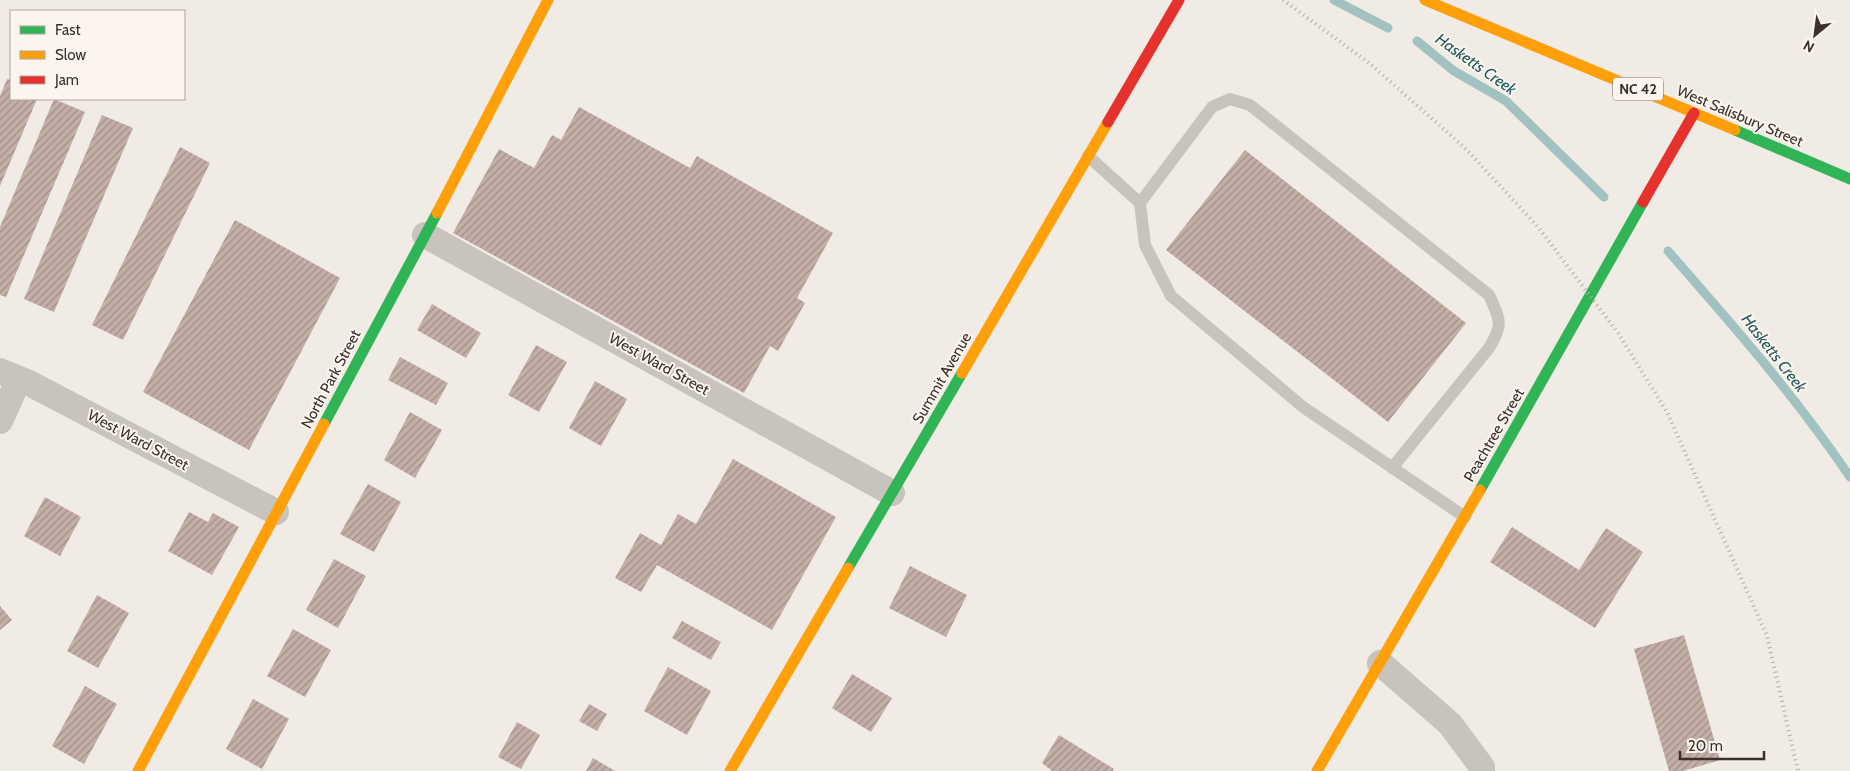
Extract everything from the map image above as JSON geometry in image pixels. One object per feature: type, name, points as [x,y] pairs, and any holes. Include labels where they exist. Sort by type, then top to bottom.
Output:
[{"type":"street","name":"North Park Street","points":[[138,771],[425,235],[548,0]]},
{"type":"street","name":"Summit Avenue","points":[[730,771],[1179,0]]},
{"type":"street","name":"West Salisbury Street","points":[[1425,0],[1850,179]]},
{"type":"street","name":"Peachtree Street","points":[[1317,771],[1465,517],[1694,113]]},
{"type":"street","name":"West Ward Street","points":[[425,235],[892,493]]},
{"type":"street","name":"West Ward Street","points":[[9,375],[276,512]]},
{"type":"street","points":[[0,421],[9,375]]},
{"type":"street","points":[[1380,664],[1450,724],[1482,767],[1482,771]]},
{"type":"lane","points":[[1140,203],[1212,107],[1230,99],[1250,105],[1489,295],[1498,316],[1500,331],[1489,348],[1392,468]]},
{"type":"lane","points":[[1088,156],[1140,203],[1145,245],[1172,296],[1303,407],[1465,517]]},
{"type":"building","points":[[7,79],[10,80],[10,100],[37,100],[0,186],[0,96]]},
{"type":"building","points":[[54,100],[85,112],[6,297],[0,295],[0,227]]},
{"type":"building","points":[[579,107],[690,168],[697,156],[833,233],[797,298],[805,303],[778,351],[770,346],[744,393],[453,233],[499,149],[534,168],[552,135],[561,140]]},
{"type":"building","points":[[102,115],[133,128],[54,312],[24,299]]},
{"type":"building","points":[[180,147],[210,163],[123,340],[92,325]]},
{"type":"building","points":[[1245,150],[1466,323],[1388,422],[1166,250]]},
{"type":"building","points":[[235,220],[340,278],[249,450],[143,392]]},
{"type":"building","points":[[432,304],[481,333],[466,358],[417,330]]},
{"type":"building","points":[[536,345],[567,362],[539,412],[508,395]]},
{"type":"building","points":[[400,357],[448,383],[436,405],[388,380]]},
{"type":"building","points":[[595,381],[627,399],[601,446],[569,428]]},
{"type":"building","points":[[410,412],[442,430],[415,478],[384,460]]},
{"type":"building","points":[[733,459],[836,517],[772,630],[657,565],[641,592],[615,578],[640,533],[661,545],[678,514],[696,524]]},
{"type":"building","points":[[368,484],[401,502],[374,552],[340,534]]},
{"type":"building","points":[[45,497],[81,517],[60,556],[24,536]]},
{"type":"building","points":[[189,512],[208,522],[213,513],[239,527],[212,575],[168,551]]},
{"type":"building","points":[[1512,527],[1579,570],[1606,528],[1643,552],[1595,628],[1490,562]]},
{"type":"building","points":[[334,559],[366,576],[338,628],[306,610]]},
{"type":"building","points":[[910,566],[967,595],[946,637],[889,608]]},
{"type":"building","points":[[97,595],[129,613],[98,668],[67,651]]},
{"type":"building","points":[[0,606],[12,620],[0,630]]},
{"type":"building","points":[[682,621],[721,642],[711,660],[672,638]]},
{"type":"building","points":[[293,629],[331,650],[305,697],[267,676]]},
{"type":"building","points":[[1684,635],[1720,760],[1683,771],[1669,771],[1634,649]]},
{"type":"building","points":[[668,667],[711,691],[687,735],[644,711]]},
{"type":"building","points":[[852,674],[892,698],[871,732],[832,708]]},
{"type":"building","points":[[85,686],[117,704],[84,764],[52,746]]},
{"type":"building","points":[[253,699],[289,719],[262,769],[226,749]]},
{"type":"building","points":[[589,704],[607,714],[597,731],[579,721]]},
{"type":"building","points":[[517,722],[540,735],[521,769],[498,757]]},
{"type":"building","points":[[1059,735],[1114,769],[1113,771],[1052,771],[1042,763]]},
{"type":"building","points":[[593,758],[615,771],[586,771]]},
{"type":"waterway","name":"Hasketts Creek","points":[[1334,0],[1388,28]]},
{"type":"waterway","name":"Hasketts Creek","points":[[1417,41],[1454,71],[1506,101],[1604,197]]},
{"type":"waterway","name":"Hasketts Creek","points":[[1668,251],[1786,390],[1850,477]]},
{"type":"railway","points":[[1283,0],[1369,63],[1465,148],[1538,227],[1618,333],[1667,412],[1767,636],[1798,771]]},
{"type":"traffic: fast","points":[[1735,130],[1850,179]]},
{"type":"traffic: fast","points":[[1480,490],[1643,202]]},
{"type":"traffic: fast","points":[[324,424],[437,213]]},
{"type":"traffic: fast","points":[[848,568],[962,373]]},
{"type":"traffic: slow","points":[[437,213],[548,0]]},
{"type":"traffic: slow","points":[[1425,0],[1735,130]]},
{"type":"traffic: slow","points":[[962,373],[1108,122]]},
{"type":"traffic: slow","points":[[138,771],[324,424]]},
{"type":"traffic: slow","points":[[1317,771],[1480,490]]},
{"type":"traffic: slow","points":[[730,771],[848,568]]},
{"type":"traffic: jam","points":[[1108,122],[1179,0]]},
{"type":"traffic: jam","points":[[1643,202],[1694,113]]}]
